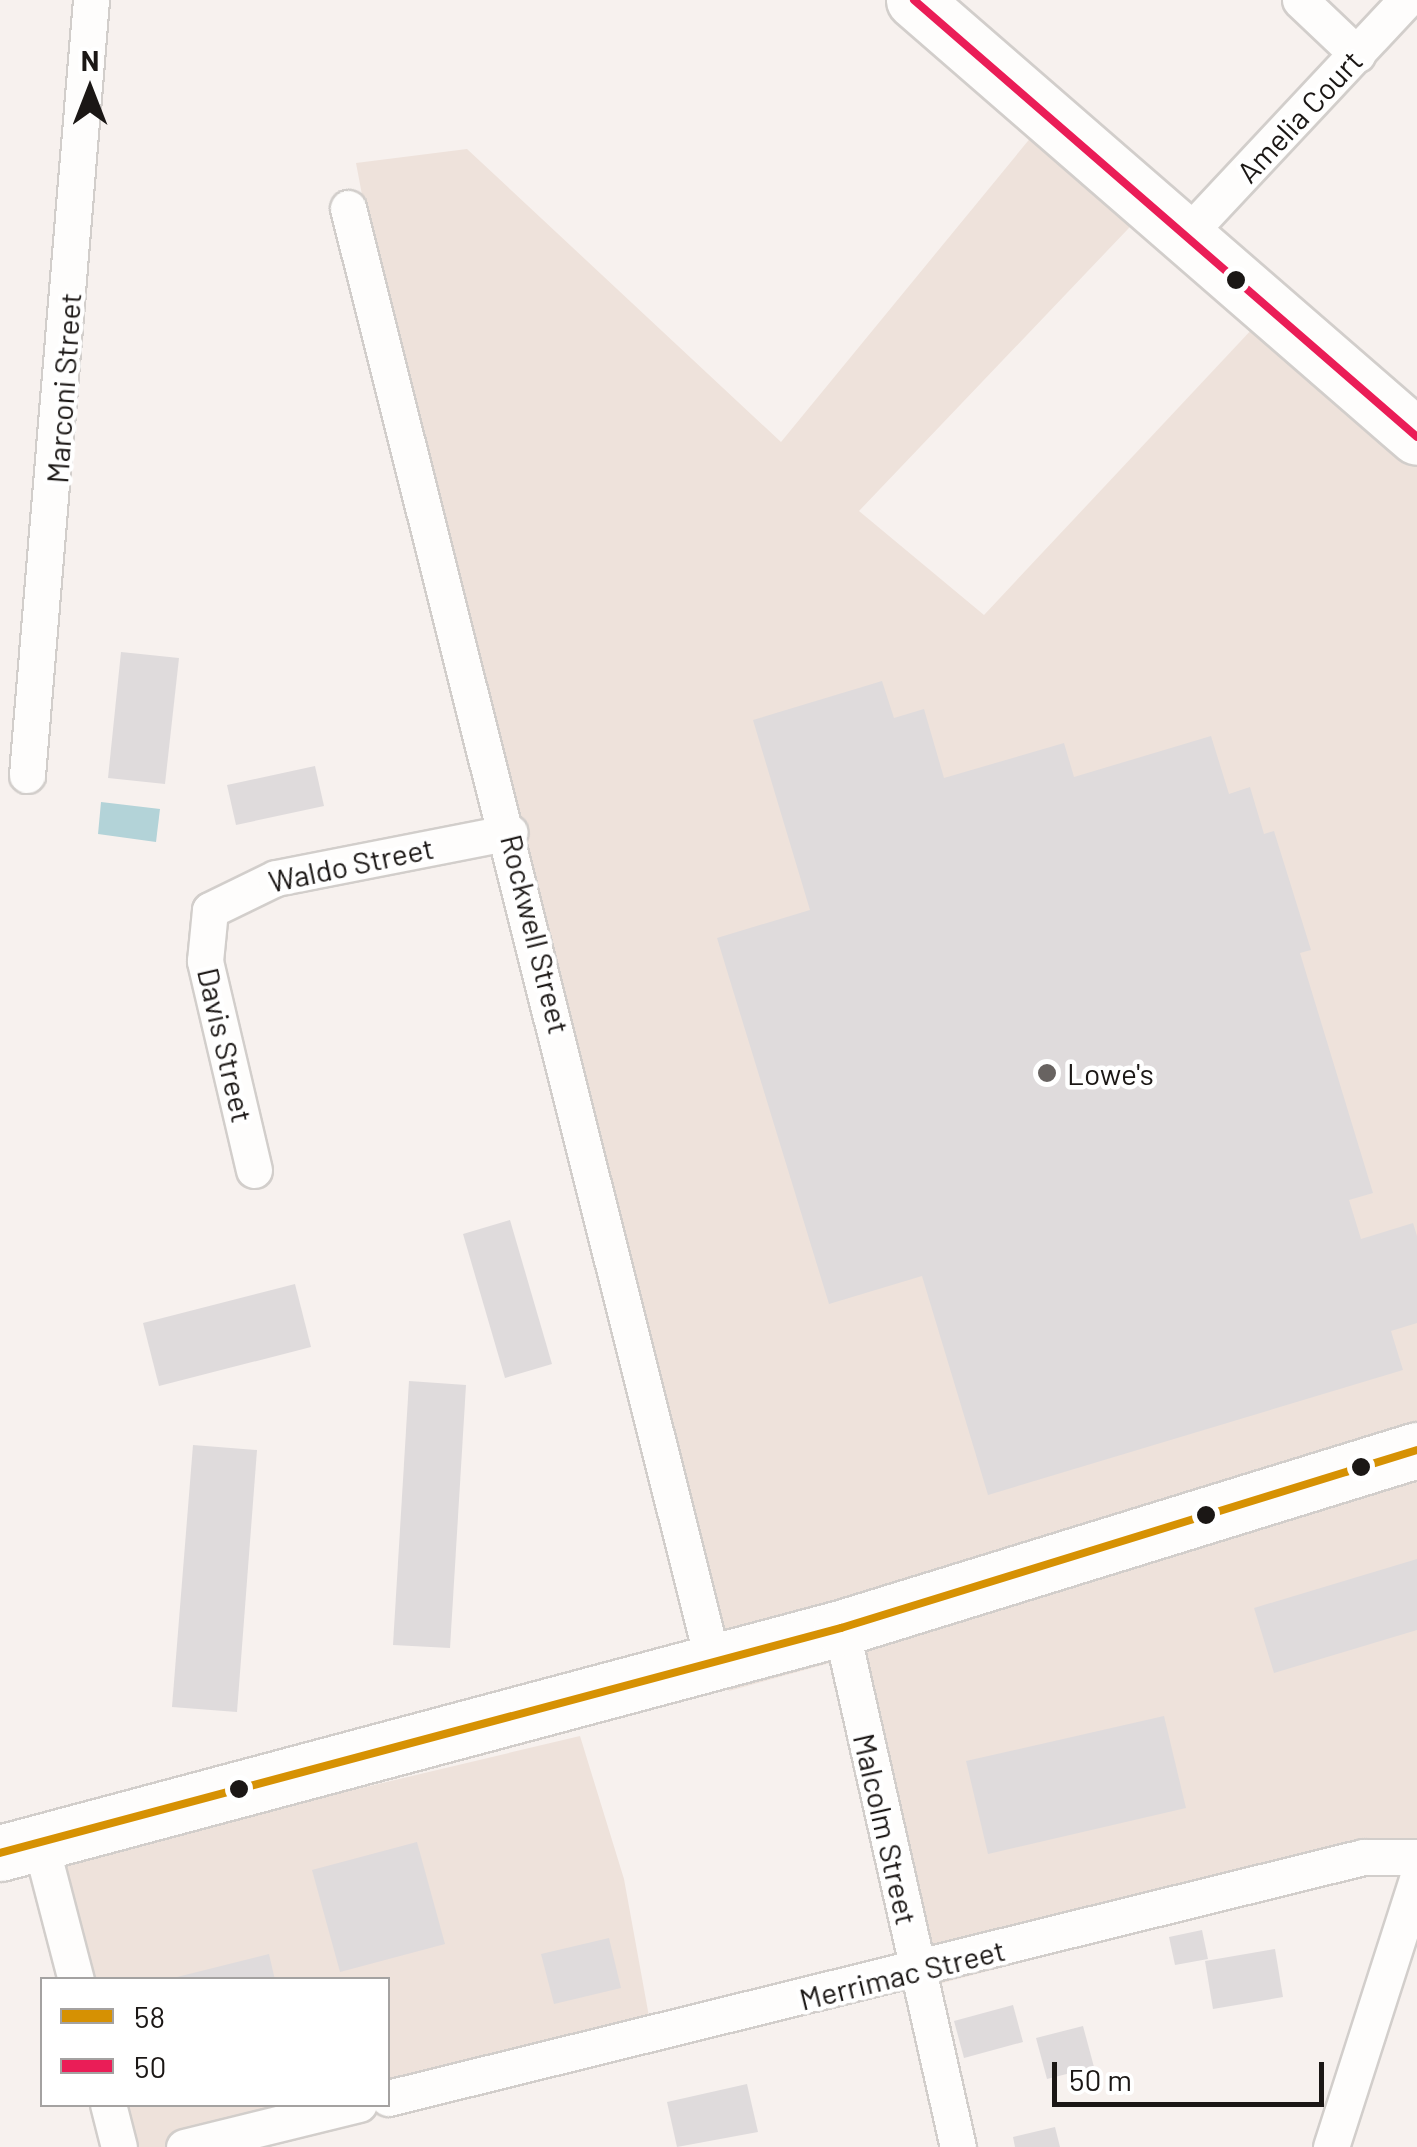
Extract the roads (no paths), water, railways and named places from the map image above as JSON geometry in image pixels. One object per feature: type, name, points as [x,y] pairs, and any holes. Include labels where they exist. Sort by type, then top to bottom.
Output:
[{"type":"main road","points":[[914,0],[1190,231],[1356,392],[1417,438]]},
{"type":"main road","points":[[11,1847],[841,1628],[1417,1450]]},
{"type":"street","name":"Marconi Street","points":[[28,775],[91,0]]},
{"type":"street","points":[[1300,0],[1357,54]]},
{"type":"street","name":"Amelia Court","points":[[1190,231],[1406,0]]},
{"type":"street","name":"Rockwell Street","points":[[348,208],[510,832],[713,1662]]},
{"type":"street","name":"Waldo Street","points":[[204,920],[223,899],[276,878],[510,832]]},
{"type":"street","name":"Davis Street","points":[[204,920],[205,961],[254,1170]]},
{"type":"street","name":"Malcolm Street","points":[[841,1628],[958,2147]]},
{"type":"street","points":[[11,1847],[75,1977]]},
{"type":"street","name":"Merrimac Street","points":[[390,2098],[1363,1858],[1417,1858]]},
{"type":"street","points":[[1331,2147],[1417,1879]]},
{"type":"street","points":[[109,2107],[118,2147]]},
{"type":"street","points":[[184,2147],[348,2107]]},
{"type":"water","points":[[101,802],[160,809],[156,842],[98,834]]},
{"type":"place","name":"Lowe's","points":[[1047,1073]]}]
